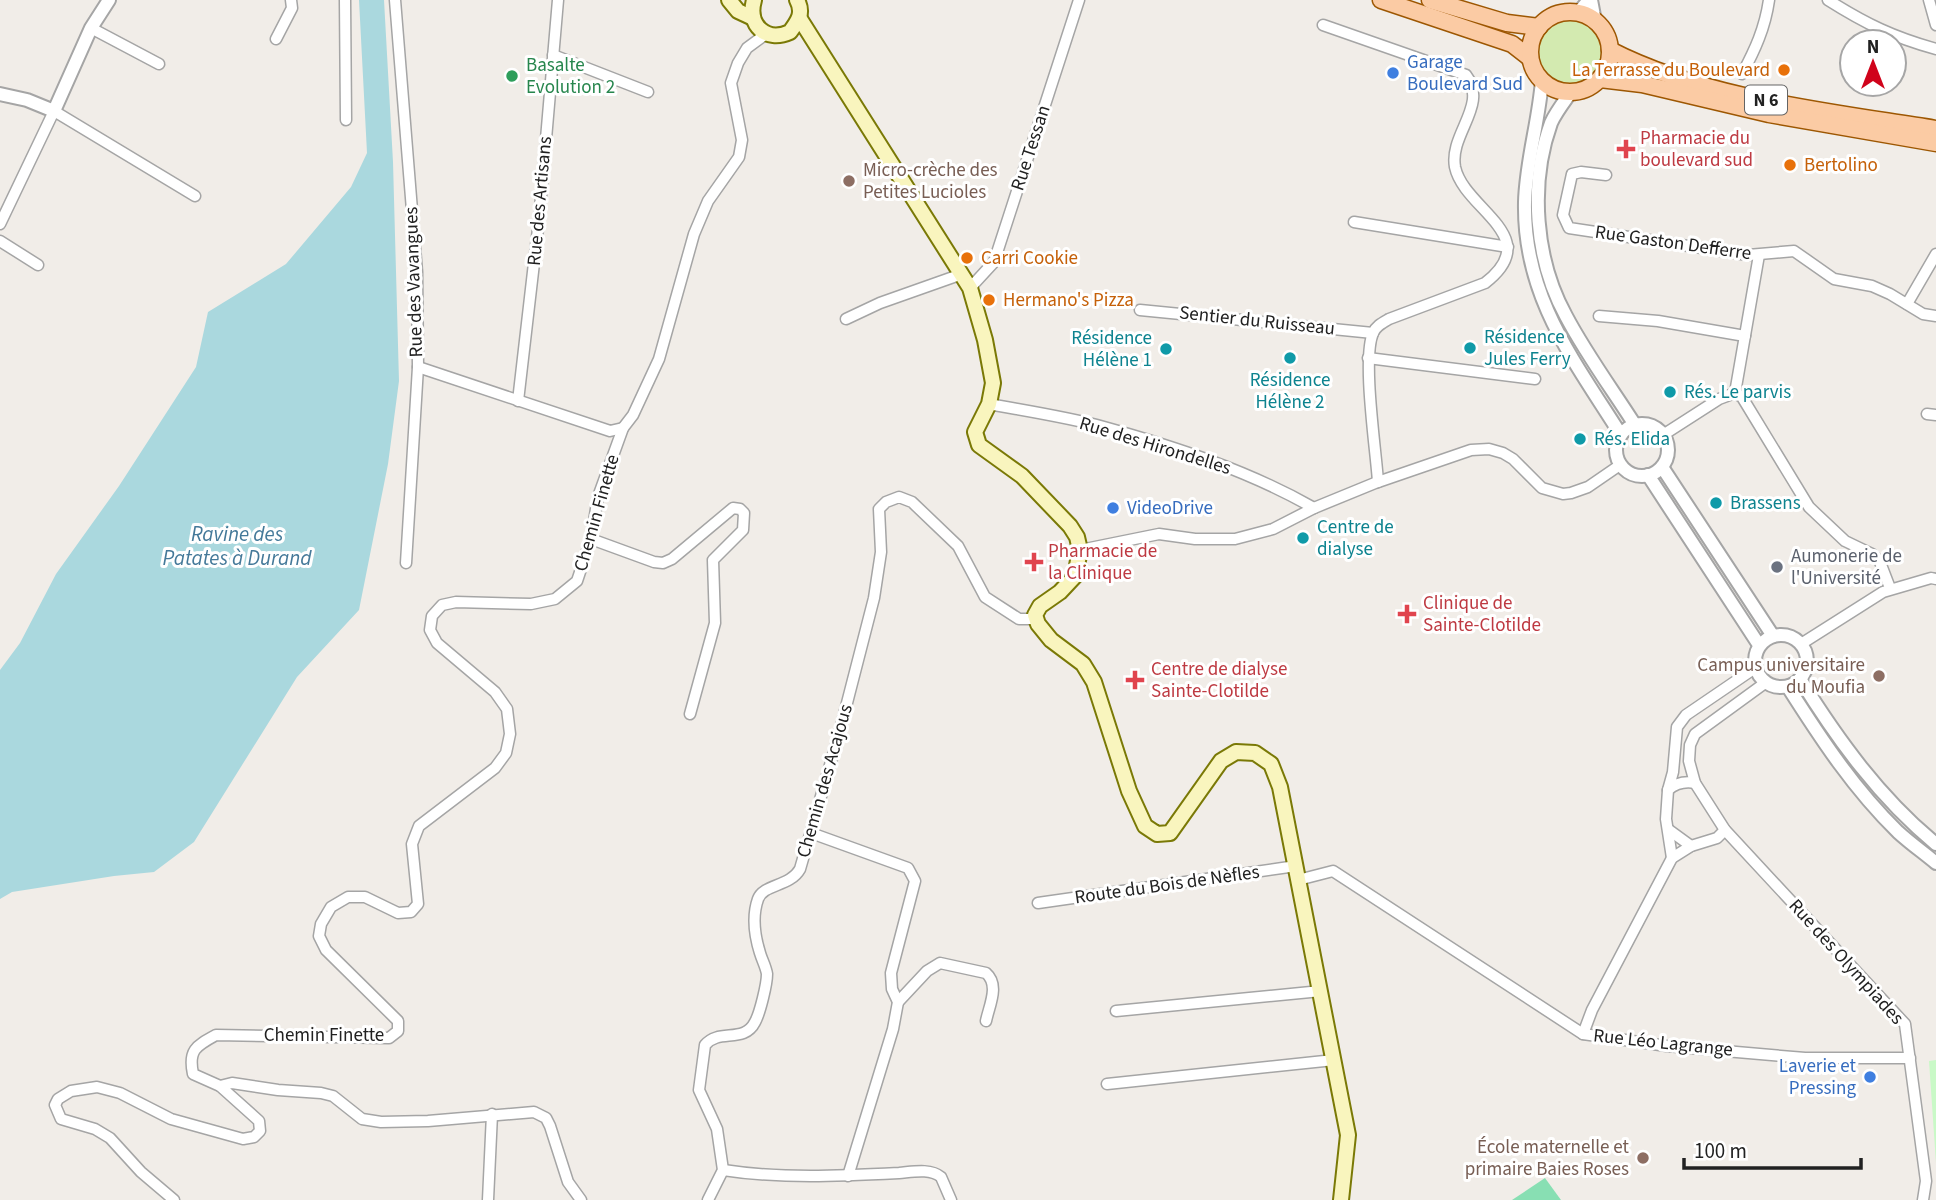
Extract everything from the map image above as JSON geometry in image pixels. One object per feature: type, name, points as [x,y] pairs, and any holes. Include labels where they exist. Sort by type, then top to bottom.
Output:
[{"type":"main road","points":[[729,0],[738,11],[753,18]]},
{"type":"main road","points":[[754,0],[751,9],[759,29],[766,34],[782,35],[790,32],[800,19],[801,11],[797,0]]},
{"type":"main road","points":[[1381,0],[1512,44],[1530,58]]},
{"type":"main road","points":[[1430,0],[1507,23],[1539,27]]},
{"type":"main road","points":[[1586,4],[1608,39],[1610,50],[1606,70],[1600,79],[1582,90],[1572,92],[1561,91],[1542,80],[1534,70],[1530,58],[1530,47],[1539,27],[1557,14],[1586,4]]},
{"type":"main road","points":[[800,19],[970,288],[993,383],[989,404],[975,432],[979,445],[1022,476],[1070,526],[1080,550],[1075,576],[1060,592],[1040,606],[1035,615],[1038,624],[1051,640],[1083,664],[1094,682],[1129,790],[1144,826],[1157,834],[1170,833],[1221,761],[1236,752],[1255,753],[1271,764],[1280,787],[1349,1135],[1340,1200]]},
{"type":"main road","points":[[790,32],[820,51]]},
{"type":"main road","name":"N 6","points":[[1610,50],[1651,69],[1752,97],[1931,135]]},
{"type":"main road","name":"N 6","points":[[1600,79],[1642,84],[1779,116],[1931,135]]},
{"type":"street","points":[[0,224],[91,29],[109,0]]},
{"type":"street","points":[[276,39],[292,8],[291,0]]},
{"type":"street","points":[[345,0],[346,120]]},
{"type":"street","name":"Rue des Vavangues","points":[[395,0],[417,272],[418,367],[406,564]]},
{"type":"street","name":"Rue des Artisans","points":[[518,401],[539,220],[558,0]]},
{"type":"street","name":"Rue Tessan","points":[[970,288],[994,262],[1079,0]]},
{"type":"street","points":[[1742,74],[1758,45],[1769,0]]},
{"type":"street","points":[[1828,0],[1862,22],[1894,37],[1936,49]]},
{"type":"street","points":[[1929,0],[1936,25]]},
{"type":"street","points":[[1323,25],[1466,75],[1473,83],[1474,96],[1455,153],[1455,167],[1461,180],[1507,239],[1508,247],[1503,264],[1485,283],[1389,319],[1373,333],[1368,358],[1378,482]]},
{"type":"street","points":[[91,29],[159,64]]},
{"type":"street","name":"Chemin Finette","points":[[174,1200],[141,1172],[110,1138],[95,1129],[61,1119],[55,1105],[58,1099],[71,1091],[97,1087],[120,1093],[171,1119],[243,1139],[254,1138],[260,1131],[259,1121],[220,1086],[193,1074],[190,1060],[198,1045],[216,1035],[389,1038],[398,1031],[398,1021],[326,950],[319,936],[321,924],[331,907],[348,897],[365,897],[398,913],[411,912],[418,904],[412,844],[419,826],[495,768],[506,753],[510,734],[506,709],[495,692],[437,643],[430,630],[432,616],[442,605],[456,602],[531,604],[555,599],[578,582],[598,497],[623,428],[633,415],[659,359],[694,234],[708,201],[740,157],[743,141],[731,83],[747,48],[766,34]]},
{"type":"street","points":[[553,55],[649,92]]},
{"type":"street","points":[[1542,80],[1525,203],[1532,269],[1553,327],[1621,435]]},
{"type":"street","points":[[1572,92],[1552,122],[1541,169],[1539,201],[1542,251],[1566,316],[1635,425]]},
{"type":"street","points":[[0,94],[27,100],[54,111],[195,196]]},
{"type":"street","name":"Rue Gaston Defferre","points":[[1606,175],[1581,172],[1572,174],[1563,215],[1569,228],[1759,255],[1794,251],[1834,279],[1872,286],[1923,314],[1936,316]]},
{"type":"street","points":[[1354,222],[1508,247]]},
{"type":"street","points":[[0,241],[38,265]]},
{"type":"street","points":[[1907,303],[1936,254]]},
{"type":"street","points":[[1735,393],[1759,255]]},
{"type":"street","points":[[846,319],[880,303],[962,274]]},
{"type":"street","name":"Sentier du Ruisseau","points":[[1140,310],[1373,333]]},
{"type":"street","points":[[1599,316],[1658,321],[1745,336]]},
{"type":"street","points":[[1368,358],[1535,379]]},
{"type":"street","name":"Chemin Finette","points":[[418,367],[610,431],[623,428]]},
{"type":"street","points":[[1663,435],[1719,399],[1735,393]]},
{"type":"street","points":[[1735,393],[1742,397],[1808,507],[1845,541],[1872,554],[1880,562],[1890,588]]},
{"type":"street","name":"Rue des Hirondelles","points":[[989,404],[1103,427],[1134,436],[1232,468],[1314,508]]},
{"type":"street","points":[[1635,425],[1650,426],[1663,435],[1668,451],[1662,467],[1648,475],[1632,474],[1620,465],[1616,450],[1621,435],[1635,425]]},
{"type":"street","points":[[1080,550],[1159,534],[1195,539],[1235,540],[1273,529],[1314,508],[1378,482],[1471,450],[1489,449],[1503,453],[1513,459],[1542,488],[1563,494],[1588,487],[1620,465]]},
{"type":"street","points":[[1662,467],[1773,636]]},
{"type":"street","points":[[1648,475],[1759,645]]},
{"type":"street","name":"Chemin des Acajous","points":[[723,1170],[717,1129],[699,1090],[705,1045],[715,1036],[743,1035],[755,1024],[767,975],[759,952],[754,921],[757,902],[766,890],[795,878],[800,869],[874,598],[881,552],[879,509],[886,502],[899,497],[912,502],[958,546],[985,597],[1019,619],[1037,619]]},
{"type":"street","points":[[590,539],[663,563],[733,508],[744,513],[743,530],[713,561],[715,623],[690,713]]},
{"type":"street","points":[[1801,644],[1890,588],[1936,579]]},
{"type":"street","points":[[1773,636],[1788,636],[1801,644],[1807,658],[1807,666],[1800,679],[1788,687],[1780,688],[1765,683],[1755,667],[1754,660],[1759,645],[1773,636]]},
{"type":"street","points":[[1672,858],[1665,810],[1673,772],[1677,727],[1686,715],[1755,667]]},
{"type":"street","points":[[1800,679],[1865,773],[1894,806],[1936,844]]},
{"type":"street","points":[[1583,1034],[1592,1010],[1672,858],[1691,846],[1717,838],[1725,830],[1695,783],[1689,761],[1690,745],[1695,734],[1765,683]]},
{"type":"street","points":[[1788,687],[1822,742],[1861,793],[1900,834],[1936,863]]},
{"type":"street","points":[[1668,790],[1675,785],[1695,783]]},
{"type":"street","points":[[1669,830],[1691,846]]},
{"type":"street","name":"Rue des Olympiades","points":[[1725,830],[1905,1024],[1926,1181],[1923,1200]]},
{"type":"street","points":[[811,833],[908,867],[915,881],[891,973],[892,989],[898,1002]]},
{"type":"street","name":"Rue Léo Lagrange","points":[[1297,873],[1333,872],[1583,1034],[1805,1058],[1910,1058]]},
{"type":"street","name":"Route du Bois de Nèfles","points":[[1038,903],[1297,873]]},
{"type":"street","points":[[848,1175],[893,1029],[898,1002],[934,965],[946,963],[986,973],[991,977],[994,987],[986,1021]]},
{"type":"street","points":[[1116,1011],[1321,992]]},
{"type":"street","points":[[1107,1084],[1334,1060]]},
{"type":"street","points":[[220,1086],[232,1083],[321,1093],[333,1096],[362,1119],[381,1122],[534,1112],[546,1118],[568,1182],[581,1200]]},
{"type":"street","points":[[488,1200],[492,1114]]},
{"type":"street","points":[[708,1200],[723,1170],[761,1175],[928,1172],[937,1174],[945,1182],[951,1200]]},
{"type":"green space","points":[[1570,19],[1593,29],[1603,52],[1593,75],[1570,85],[1547,75],[1537,52],[1547,29]]},
{"type":"green space","points":[[1936,1060],[1936,1163],[1929,1061]]},
{"type":"green space","points":[[1545,1178],[1561,1200],[1512,1200]]},
{"type":"water","name":"Ravine des Patates à Durand","points":[[359,0],[384,0],[393,162],[399,381],[388,464],[359,610],[297,677],[194,842],[154,872],[12,892],[0,899],[0,670],[20,643],[56,574],[119,486],[196,367],[208,312],[286,264],[351,187],[367,153]]},
{"type":"place","name":"La Terrasse du Boulevard","points":[[1784,70]]},
{"type":"place","name":"Garage Boulevard Sud","points":[[1393,73]]},
{"type":"place","name":"Basalte Evolution 2","points":[[512,76]]},
{"type":"place","name":"Pharmacie du boulevard sud","points":[[1626,149]]},
{"type":"place","name":"Bertolino","points":[[1790,165]]},
{"type":"place","name":"Micro-crèche des Petites Lucioles","points":[[849,181]]},
{"type":"place","name":"Carri Cookie","points":[[967,258]]},
{"type":"place","name":"Hermano's Pizza","points":[[989,300]]},
{"type":"place","name":"Résidence Jules Ferry","points":[[1470,348]]},
{"type":"place","name":"Résidence Hélène 1","points":[[1166,349]]},
{"type":"place","name":"Résidence Hélène 2","points":[[1290,358]]},
{"type":"place","name":"Rés. Le parvis","points":[[1670,392]]},
{"type":"place","name":"Rés. Elida","points":[[1580,439]]},
{"type":"place","name":"Brassens","points":[[1716,503]]},
{"type":"place","name":"VideoDrive","points":[[1113,508]]},
{"type":"place","name":"Centre de dialyse","points":[[1303,538]]},
{"type":"place","name":"Pharmacie de la Clinique","points":[[1034,562]]},
{"type":"place","name":"Aumonerie de l'Université","points":[[1777,567]]},
{"type":"place","name":"Clinique de Sainte-Clotilde","points":[[1407,614]]},
{"type":"place","name":"Campus universitaire du Moufia","points":[[1879,676]]},
{"type":"place","name":"Centre de dialyse Sainte-Clotilde","points":[[1135,680]]},
{"type":"place","name":"Laverie et Pressing","points":[[1870,1077]]},
{"type":"place","name":"École maternelle et primaire Baies Roses","points":[[1643,1158]]}]
